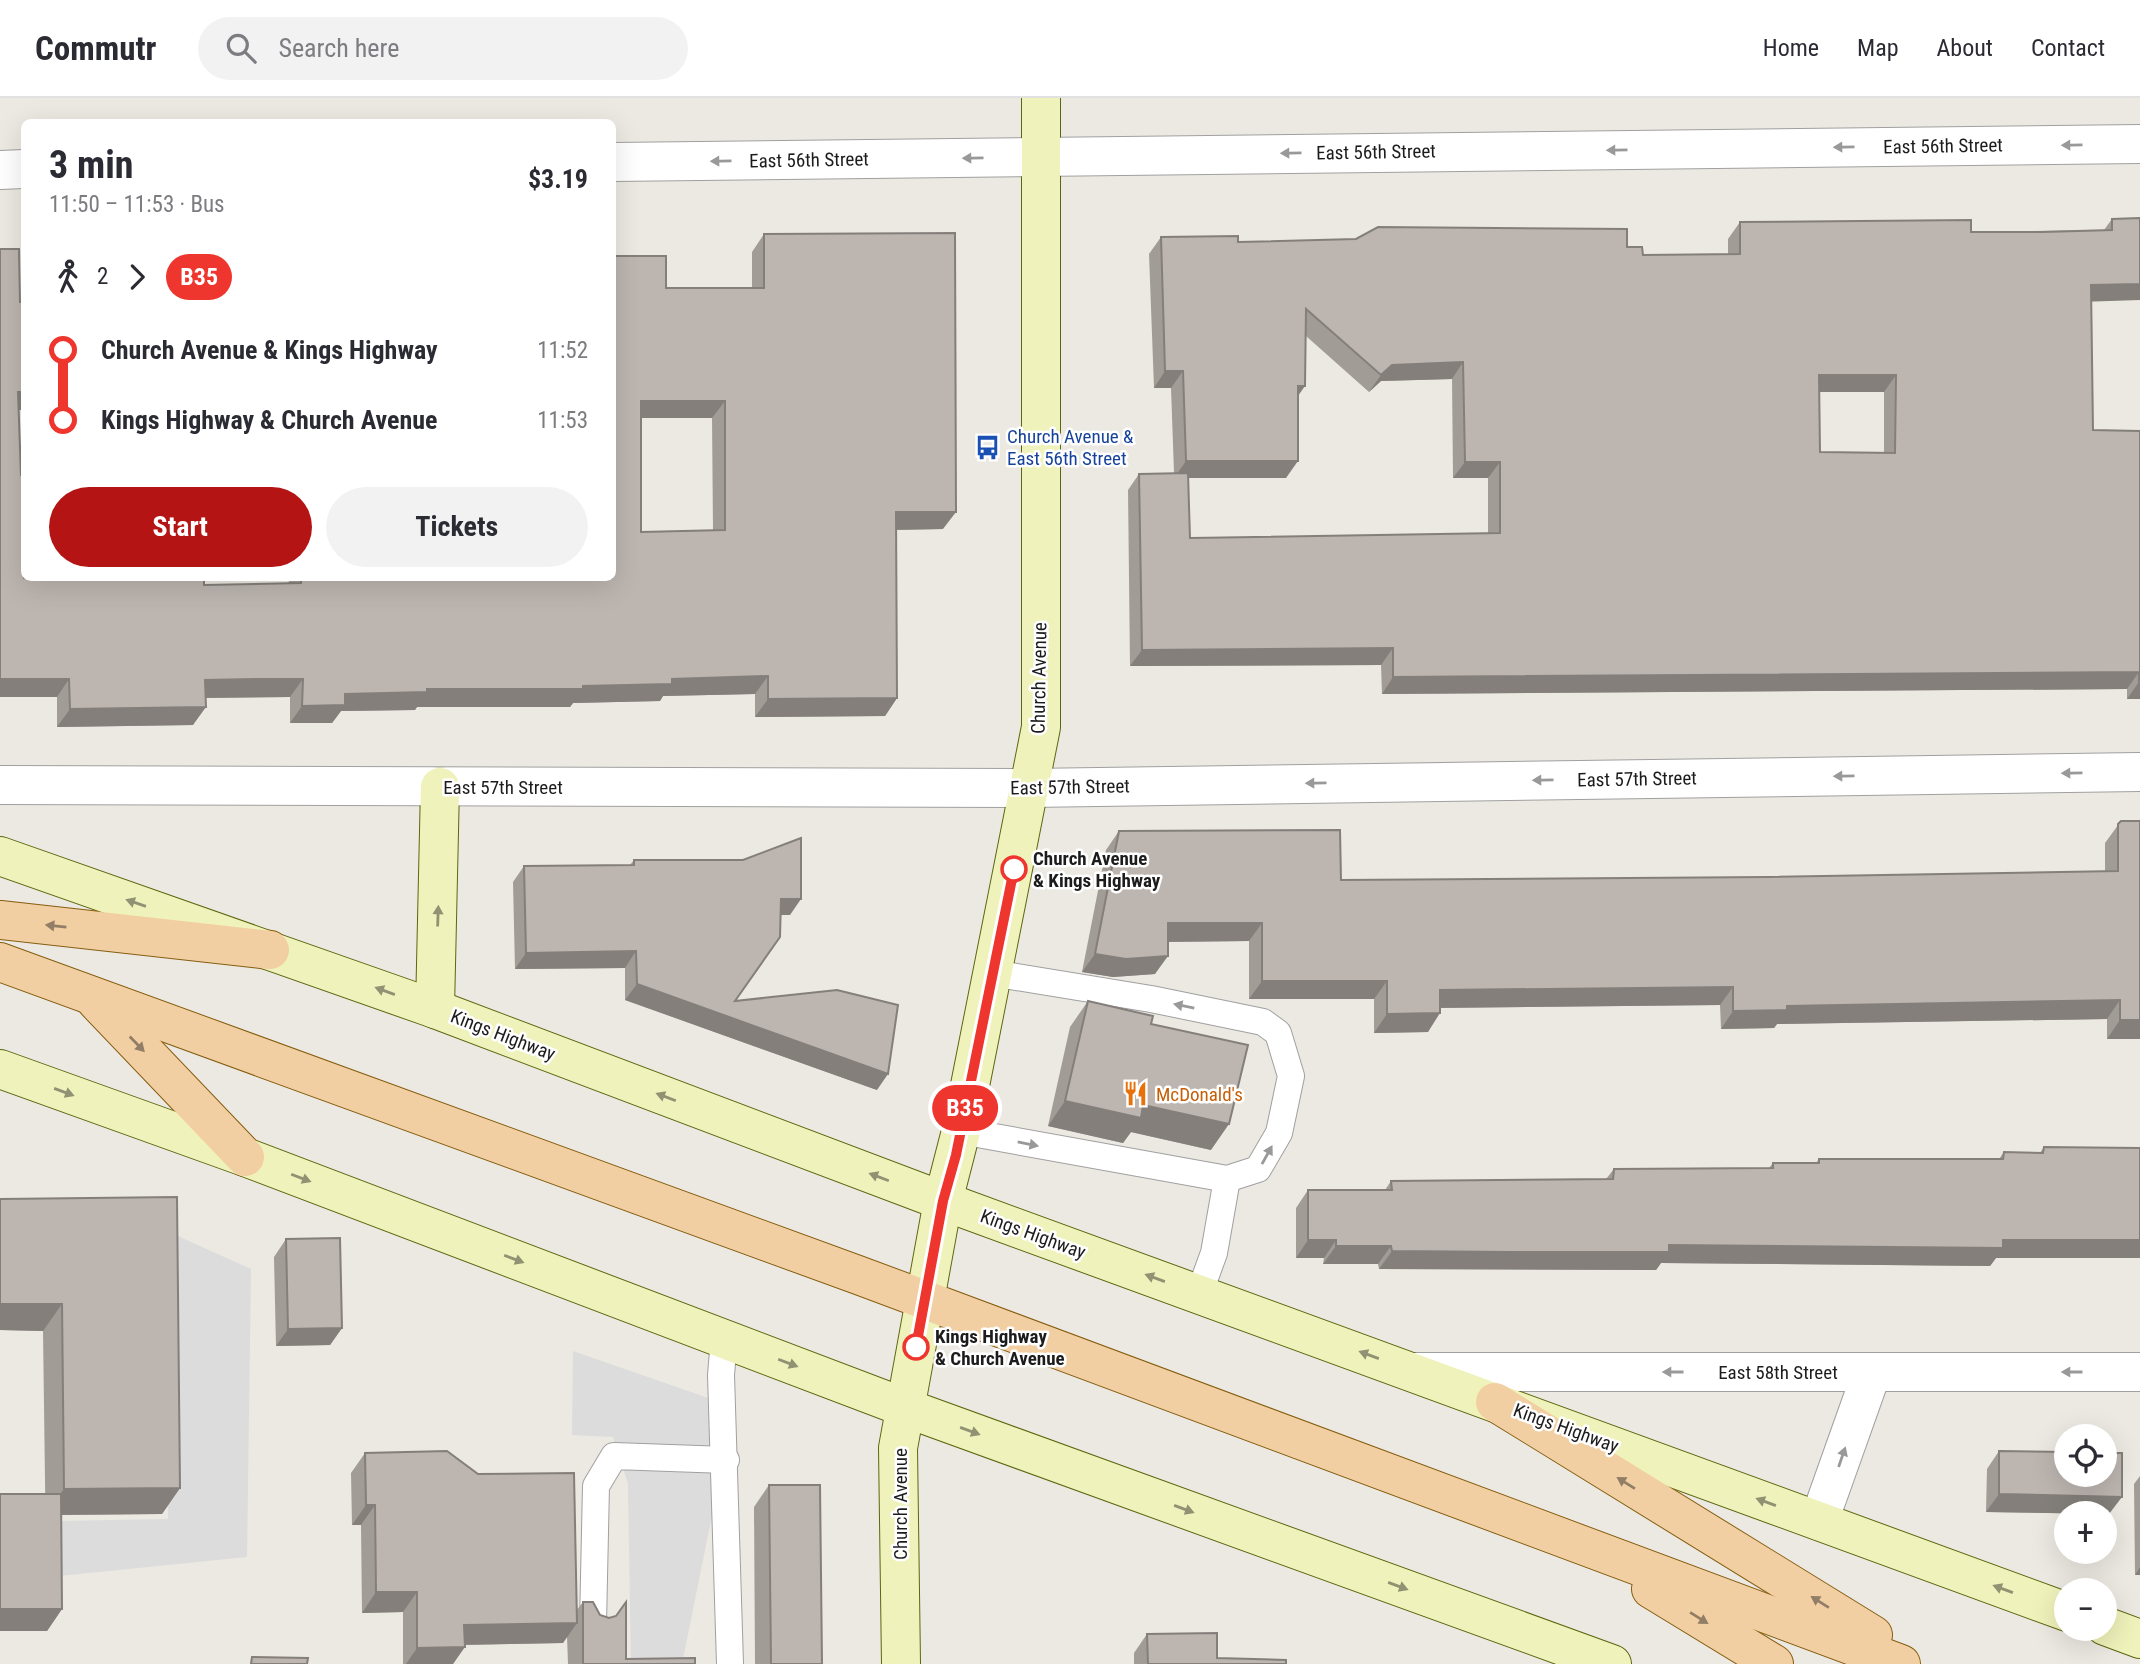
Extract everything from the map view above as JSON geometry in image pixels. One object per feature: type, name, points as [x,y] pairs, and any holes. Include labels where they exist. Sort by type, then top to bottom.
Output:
[{"type":"main road","points":[[0,920],[270,950]]},
{"type":"main road","points":[[0,962],[924,1300],[1902,1664]]},
{"type":"main road","points":[[89,994],[245,1157]]},
{"type":"main road","points":[[1495,1402],[1920,1664]]},
{"type":"main road","points":[[1578,1544],[1774,1664]]},
{"type":"street","name":"Church Avenue","points":[[901,1664],[898,1448],[943,1201],[961,1131],[1041,727],[1041,98]]},
{"type":"street","name":"East 56th Street","points":[[616,162],[2140,144]]},
{"type":"street","points":[[0,170],[21,169]]},
{"type":"street","name":"East 57th Street","points":[[0,785],[1029,788],[2140,772]]},
{"type":"street","points":[[436,1009],[440,787]]},
{"type":"street","name":"Kings Highway","points":[[0,856],[436,1009],[943,1201],[2054,1607]]},
{"type":"street","points":[[0,1069],[245,1157],[906,1408],[1612,1664]]},
{"type":"street","name":"East 58th Street","points":[[1416,1372],[2140,1372]]},
{"type":"street","points":[[1819,1521],[1872,1372]]},
{"type":"street","points":[[2117,1630],[2140,1639]]},
{"type":"lane","points":[[961,1131],[1227,1179],[1258,1169],[1279,1133],[1291,1076],[1278,1033],[1263,1021],[1151,999],[992,974]]},
{"type":"lane","points":[[1199,1294],[1214,1253],[1227,1179]]},
{"type":"lane","points":[[724,1339],[721,1375],[726,1460],[730,1664]]},
{"type":"lane","points":[[593,1623],[596,1486],[614,1456],[726,1460]]},
{"type":"shaded area","points":[[171,1233],[251,1269],[247,1557],[59,1576],[57,1521],[168,1519]]},
{"type":"shaded area","points":[[573,1351],[734,1407],[682,1664],[631,1664],[628,1484],[613,1437],[572,1435]]},
{"type":"building","points":[[2140,218],[2140,284],[2091,285],[2093,430],[2140,431],[2140,682],[2139,672],[1393,677],[1393,648],[1142,650],[1139,474],[1188,473],[1190,538],[1500,533],[1500,462],[1465,462],[1463,362],[1392,365],[1381,375],[1306,309],[1305,386],[1298,386],[1298,461],[1186,461],[1183,371],[1165,371],[1161,237],[1238,236],[1238,242],[1356,239],[1378,227],[1627,229],[1627,247],[1642,247],[1643,255],[1740,254],[1740,222],[1971,220],[1971,232],[2042,232],[2112,230],[2112,219]],"holes":[[[1819,375],[1896,375],[1895,453],[1820,452]]]},
{"type":"building","points":[[955,233],[956,512],[896,512],[897,698],[768,699],[768,676],[672,679],[672,684],[583,686],[583,689],[427,689],[427,692],[345,694],[345,705],[302,706],[303,679],[258,679],[205,680],[206,707],[70,709],[69,679],[0,679],[0,249],[19,249],[21,581],[204,581],[204,585],[301,581],[616,581],[616,256],[666,256],[666,288],[764,288],[764,234]],"holes":[[[641,401],[725,401],[725,530],[641,532]]]},
{"type":"building","points":[[2121,821],[2140,821],[2140,1020],[2120,1020],[2120,1000],[1787,1006],[1787,1010],[1733,1011],[1733,987],[1440,990],[1440,1013],[1387,1014],[1387,981],[1262,981],[1262,923],[1168,923],[1168,956],[1126,959],[1095,954],[1119,831],[1340,830],[1341,880],[1768,877],[2118,871],[2118,824]]},
{"type":"building","points":[[801,838],[801,899],[781,899],[780,937],[735,1001],[837,990],[898,1005],[888,1074],[637,984],[636,951],[526,953],[524,866],[634,865],[634,860],[743,860]]},
{"type":"building","points":[[1088,1001],[1153,1016],[1151,1024],[1248,1045],[1229,1124],[1143,1105],[1141,1118],[1065,1101]]},
{"type":"building","points":[[2044,1147],[2140,1148],[2140,1240],[2003,1240],[2003,1248],[1669,1245],[1669,1252],[1512,1252],[1392,1251],[1391,1246],[1336,1246],[1336,1240],[1308,1240],[1308,1190],[1392,1190],[1391,1181],[1613,1179],[1614,1169],[1773,1168],[1773,1163],[1819,1163],[1819,1159],[2003,1159],[2004,1152],[2043,1153]]},
{"type":"building","points":[[177,1197],[180,1488],[64,1489],[62,1304],[0,1304],[0,1199]]},
{"type":"building","points":[[340,1238],[342,1328],[288,1329],[286,1239]]},
{"type":"building","points":[[447,1451],[478,1474],[574,1473],[577,1623],[464,1625],[465,1647],[417,1648],[417,1592],[376,1592],[375,1505],[366,1505],[365,1453]]},
{"type":"building","points":[[1999,1451],[2054,1452],[2054,1487],[2117,1487],[2117,1453],[2122,1453],[2122,1497],[1999,1494]]},
{"type":"building","points":[[769,1485],[820,1485],[822,1664],[771,1664]]},
{"type":"building","points":[[0,1494],[61,1494],[62,1609],[0,1609]]},
{"type":"building","points":[[583,1602],[593,1602],[600,1615],[609,1618],[616,1616],[626,1602],[626,1659],[695,1658],[695,1664],[583,1664]]},
{"type":"building","points":[[1217,1633],[1217,1658],[1286,1660],[1286,1664],[1148,1664],[1147,1634]]},
{"type":"building","points":[[252,1657],[308,1658],[307,1664],[251,1664]]},
{"type":"bus line","name":"B35","points":[[916,1347],[943,1201],[956,1155],[1014,869]]},
{"type":"place","name":"Church Avenue & East 56th Street","points":[[987,447]]},
{"type":"place","name":"Church Avenue & Kings Highway","points":[[1014,869]]},
{"type":"place","name":"McDonald's","points":[[1136,1094]]},
{"type":"place","name":"Kings Highway & Church Avenue","points":[[916,1347]]}]
